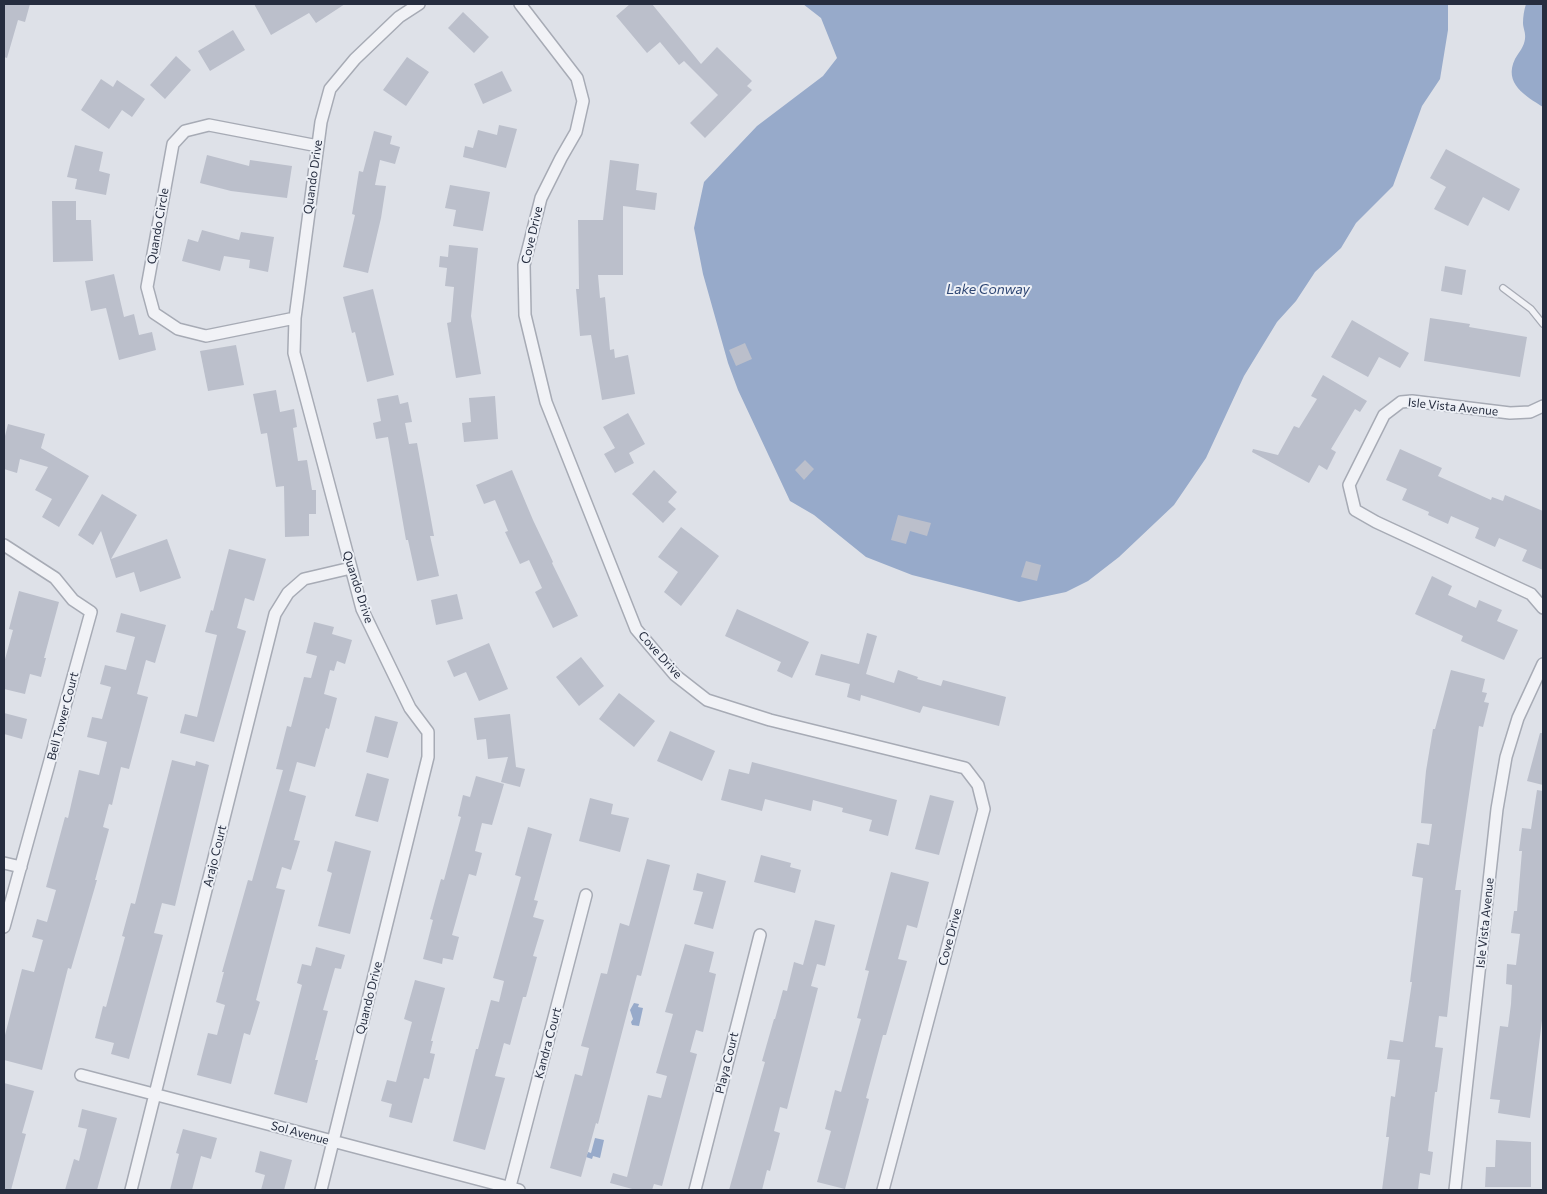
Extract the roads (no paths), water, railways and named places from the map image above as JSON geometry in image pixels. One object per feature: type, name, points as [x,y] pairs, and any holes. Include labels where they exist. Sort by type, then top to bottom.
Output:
[{"type":"street","name":"Quando Drive","points":[[321,1190],[428,757],[428,732],[410,708],[362,609],[294,352],[295,318],[321,122],[330,89],[356,58],[399,17],[419,4]]},
{"type":"street","name":"Cove Drive","points":[[520,4],[577,78],[583,102],[576,132],[541,198],[524,265],[525,315],[546,402],[636,629],[676,676],[707,700],[770,720],[964,768],[978,786],[984,809],[883,1190]]},
{"type":"street","name":"Quando Circle","points":[[295,318],[206,336],[178,328],[154,313],[147,287],[173,144],[185,131],[209,125],[318,146]]},
{"type":"street","name":"Isle Vista Avenue","points":[[1543,406],[1530,412],[1510,413],[1412,400],[1401,402],[1384,415],[1349,485],[1355,510],[1376,522],[1531,594],[1543,608]]},
{"type":"street","name":"Bell Tower Court","points":[[4,546],[55,578],[73,600],[91,612],[4,926]]},
{"type":"street","name":"Arajo Court","points":[[131,1190],[275,614],[288,593],[304,579],[351,568]]},
{"type":"street","name":"Isle Vista Avenue","points":[[1455,1190],[1497,809],[1506,756],[1518,718],[1543,664]]},
{"type":"street","points":[[4,863],[21,867]]},
{"type":"street","name":"Kandra Court","points":[[513,1189],[586,895]]},
{"type":"street","name":"Playa Court","points":[[694,1190],[760,935]]},
{"type":"street","name":"Sol Avenue","points":[[81,1075],[513,1189]]},
{"type":"lane","points":[[1503,288],[1530,310],[1543,324]]},
{"type":"water","name":"Lake Conway","points":[[803,4],[1448,4],[1448,30],[1440,79],[1422,106],[1393,186],[1356,223],[1341,248],[1315,272],[1296,301],[1277,322],[1244,376],[1206,458],[1174,505],[1119,557],[1088,581],[1066,592],[1019,602],[912,575],[866,557],[814,515],[790,501],[738,390],[728,363],[703,274],[694,228],[704,182],[757,126],[823,76],[837,58],[821,18]]},
{"type":"water","points":[[1526,4],[1543,4],[1543,107],[1518,88],[1512,76],[1515,59],[1524,42],[1523,21]]},
{"type":"water","points":[[634,1003],[639,1004],[638,1007],[643,1008],[639,1026],[632,1025],[631,1022],[633,1019],[630,1010]]},
{"type":"water","points":[[595,1138],[604,1140],[600,1158],[593,1156],[592,1159],[586,1157],[588,1152],[591,1153]]}]
